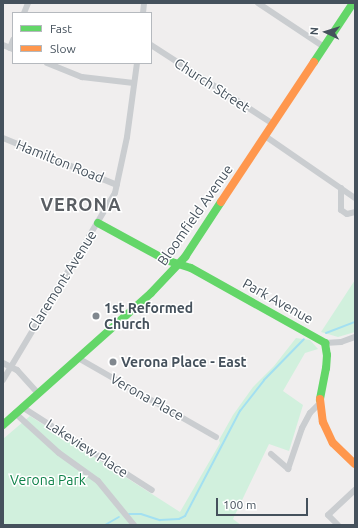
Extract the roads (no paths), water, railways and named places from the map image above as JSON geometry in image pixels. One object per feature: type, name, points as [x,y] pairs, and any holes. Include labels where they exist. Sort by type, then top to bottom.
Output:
[{"type":"main road","name":"Bloomfield Avenue","points":[[3,425],[151,293],[179,264],[204,230],[353,3]]},
{"type":"main road","name":"Park Avenue","points":[[98,223],[166,260],[191,268],[320,339],[325,344]]},
{"type":"main road","points":[[325,344],[327,355],[326,368],[320,403],[323,422],[333,443],[355,464]]},
{"type":"street","points":[[258,3],[324,47]]},
{"type":"street","points":[[3,45],[12,49]]},
{"type":"street","name":"Church Street","points":[[152,46],[274,124]]},
{"type":"street","points":[[50,64],[82,77],[134,83]]},
{"type":"street","name":"Claremont Avenue","points":[[3,380],[10,366],[98,223],[117,185],[127,137],[137,64]]},
{"type":"street","points":[[265,136],[355,198]]},
{"type":"street","name":"Hamilton Road","points":[[3,138],[117,185]]},
{"type":"street","points":[[341,188],[341,210],[347,214],[355,212]]},
{"type":"street","points":[[325,344],[341,342],[355,337]]},
{"type":"street","name":"Verona Place","points":[[78,358],[216,437]]},
{"type":"street","points":[[3,363],[17,370],[38,393]]},
{"type":"street","points":[[271,454],[288,469],[302,428],[310,413],[320,403]]},
{"type":"street","name":"Lakeview Place","points":[[22,407],[152,490]]},
{"type":"street","points":[[15,413],[59,453],[98,481],[134,525]]},
{"type":"street","points":[[338,525],[328,515],[355,490]]},
{"type":"waterway","points":[[326,333],[355,322]]},
{"type":"waterway","points":[[129,514],[141,514],[160,520],[179,519],[185,516],[240,411],[264,380],[304,339]]},
{"type":"waterway","points":[[105,525],[119,517]]},
{"type":"place","name":"1st Reformed Church","points":[[96,316]]},
{"type":"place","name":"Verona Place - East","points":[[113,362]]},
{"type":"district","name":"VERONA","points":[[81,204]]},
{"type":"park label","name":"Verona Park","points":[[48,480]]}]
